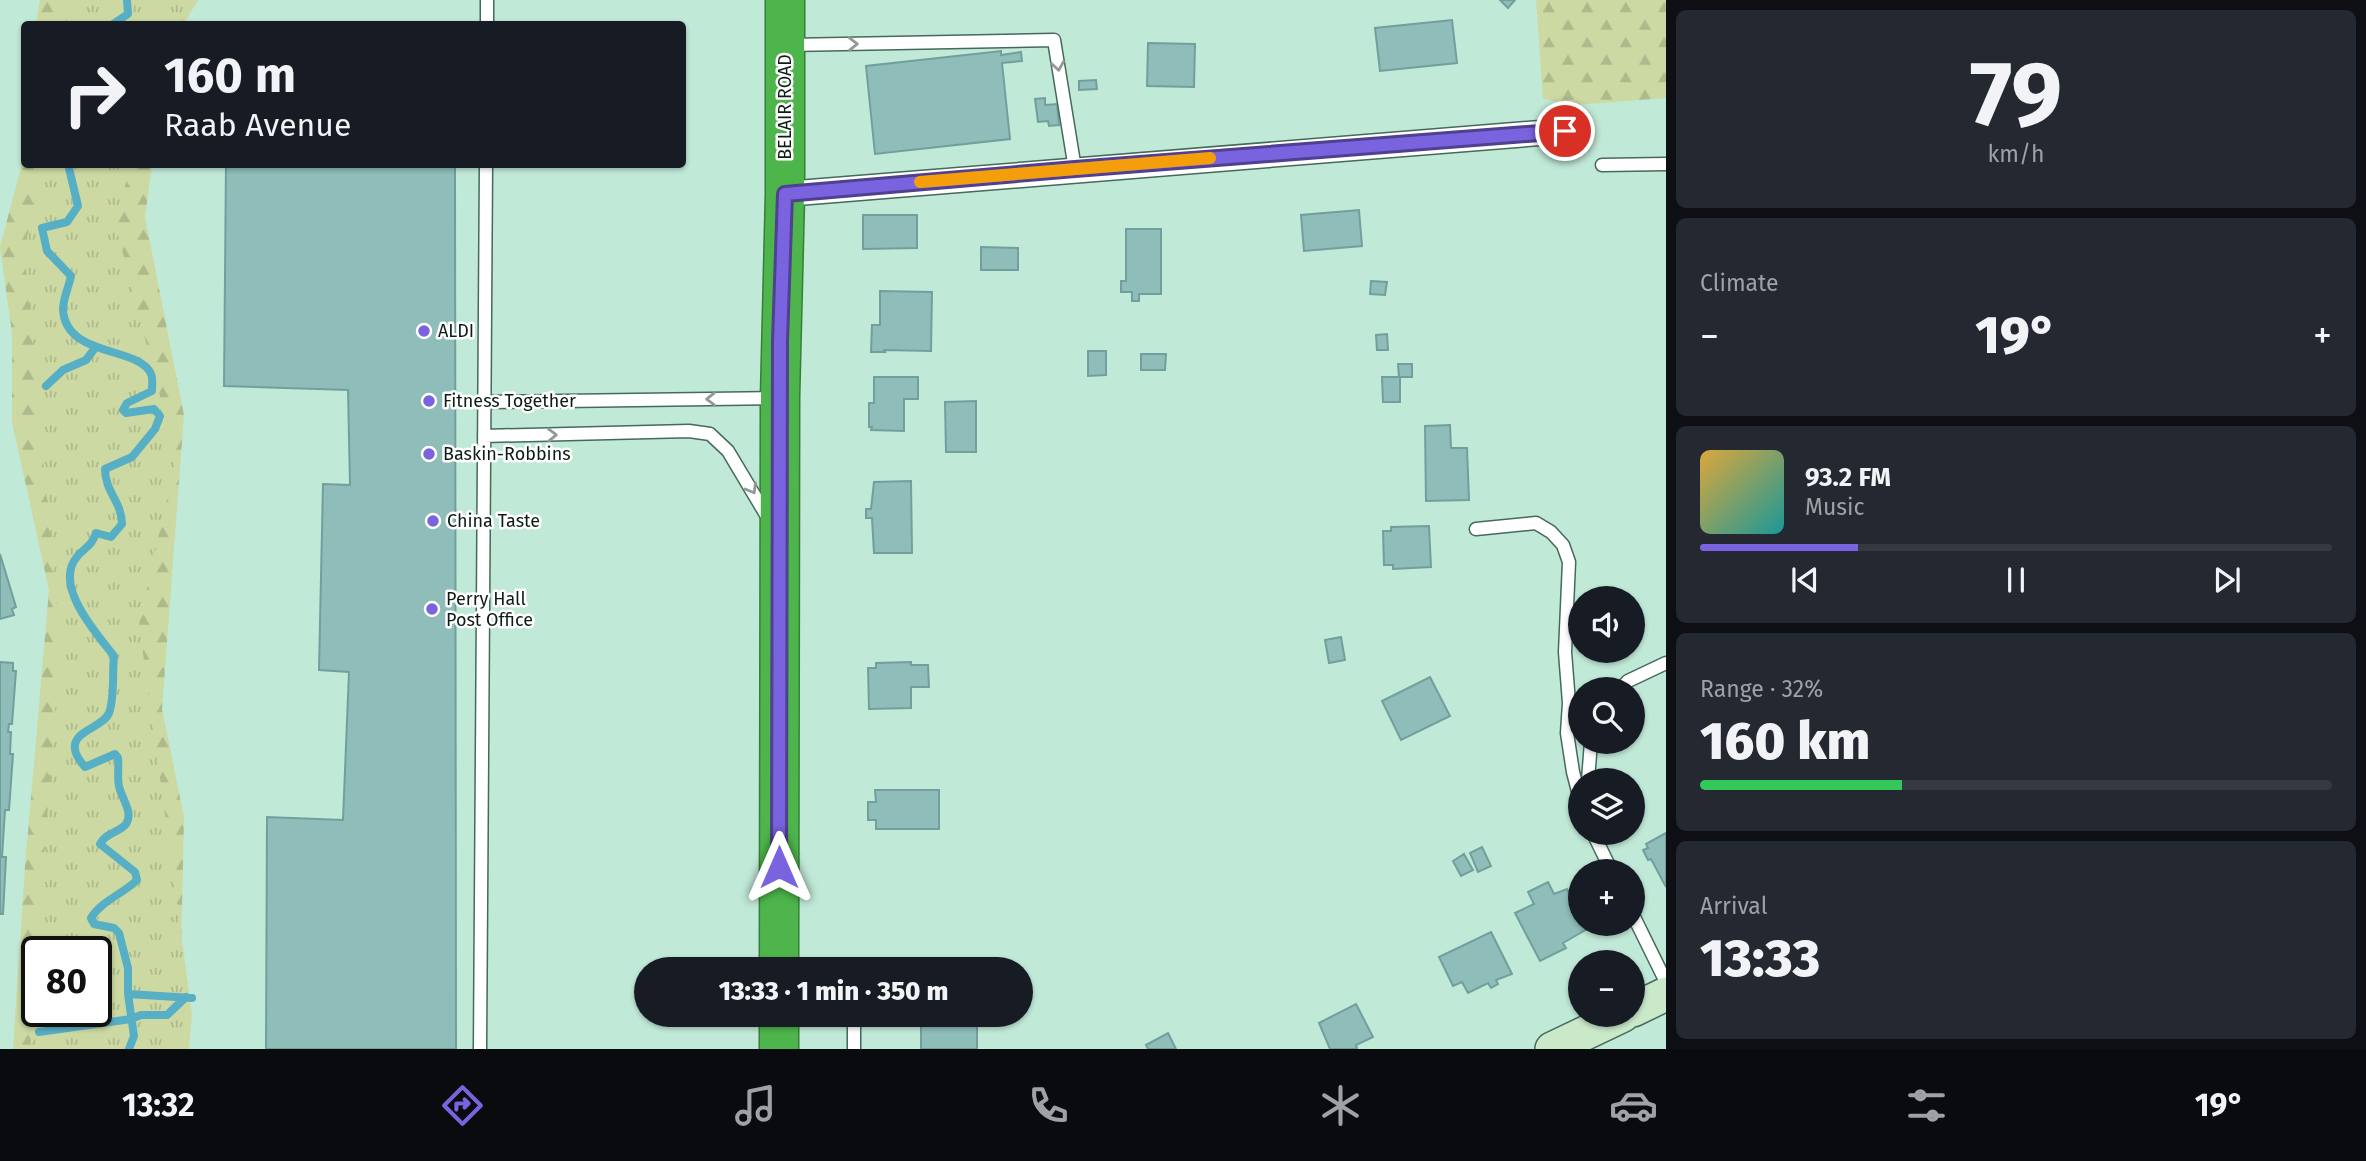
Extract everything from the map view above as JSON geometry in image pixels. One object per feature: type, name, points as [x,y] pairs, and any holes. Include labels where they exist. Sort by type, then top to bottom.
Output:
[{"type":"highway","name":"BELAIR ROAD","points":[[779,957],[780,397],[785,194],[785,0]]},
{"type":"highway","points":[[779,1027],[779,1049]]},
{"type":"main road","points":[[1645,1004],[1666,994]]},
{"type":"main road","points":[[1552,1049],[1598,1027]]},
{"type":"street","points":[[785,194],[1565,131]]},
{"type":"lane","points":[[487,0],[487,21]]},
{"type":"lane","points":[[785,45],[1054,40],[1075,169]]},
{"type":"lane","points":[[1602,165],[1666,164]]},
{"type":"lane","points":[[480,1049],[486,168]]},
{"type":"lane","points":[[484,402],[780,397]]},
{"type":"lane","points":[[484,436],[689,431],[710,434],[728,451],[780,540]]},
{"type":"lane","points":[[1476,529],[1536,523],[1551,532],[1563,545],[1569,562],[1565,652],[1569,703],[1567,733],[1572,768]]},
{"type":"lane","points":[[1636,677],[1666,663]]},
{"type":"lane","points":[[1643,936],[1666,982]]},
{"type":"lane","points":[[853,1049],[854,1027]]},
{"type":"green space","points":[[40,0],[198,0],[186,21],[36,21]]},
{"type":"green space","points":[[80,0],[186,0],[179,21],[76,21]]},
{"type":"green space","points":[[1536,0],[1666,0],[1666,98],[1575,105],[1543,99]]},
{"type":"green space","points":[[21,167],[152,168],[145,217],[184,415],[162,709],[184,817],[179,1049],[13,1049],[25,866],[49,590],[12,422],[12,333],[0,247]]},
{"type":"green space","points":[[42,168],[131,168],[114,219],[176,458],[139,624],[192,1014],[189,1049],[29,1049],[31,1027],[112,1027],[112,936],[38,936],[60,645],[24,251]]},
{"type":"building","points":[[1500,0],[1515,0],[1508,8]]},
{"type":"building","points":[[1452,20],[1457,63],[1380,71],[1375,28]]},
{"type":"building","points":[[1148,43],[1195,44],[1194,87],[1147,86]]},
{"type":"building","points":[[1001,51],[1001,55],[1021,52],[1022,61],[1002,63],[1010,139],[875,154],[866,66]]},
{"type":"building","points":[[1096,80],[1097,89],[1079,90],[1079,81]]},
{"type":"building","points":[[1045,98],[1045,105],[1057,104],[1059,125],[1049,126],[1048,121],[1038,122],[1035,99]]},
{"type":"building","points":[[226,168],[455,168],[456,1049],[266,1049],[267,817],[343,820],[349,672],[319,670],[323,484],[350,485],[348,390],[224,386]]},
{"type":"building","points":[[1359,210],[1362,246],[1304,251],[1301,215]]},
{"type":"building","points":[[863,215],[917,215],[917,248],[863,249]]},
{"type":"building","points":[[1126,229],[1161,229],[1161,294],[1139,294],[1139,301],[1132,301],[1132,292],[1121,292],[1121,281],[1126,281]]},
{"type":"building","points":[[981,247],[1018,248],[1018,270],[981,270]]},
{"type":"building","points":[[1371,281],[1387,282],[1385,295],[1370,294]]},
{"type":"building","points":[[880,291],[932,292],[931,351],[871,352],[872,325],[880,325]]},
{"type":"building","points":[[1387,334],[1388,350],[1377,350],[1376,335]]},
{"type":"building","points":[[1088,351],[1106,351],[1106,375],[1088,376]]},
{"type":"building","points":[[1141,354],[1166,354],[1165,370],[1141,370]]},
{"type":"building","points":[[1398,364],[1412,364],[1412,377],[1400,377],[1400,402],[1383,402],[1382,377],[1399,377]]},
{"type":"building","points":[[874,377],[918,377],[918,399],[904,399],[904,431],[871,430],[872,427],[869,427],[869,403],[874,403]]},
{"type":"building","points":[[976,401],[976,452],[946,452],[945,402]]},
{"type":"building","points":[[1450,425],[1451,448],[1467,448],[1469,500],[1426,501],[1425,426]]},
{"type":"building","points":[[911,481],[912,553],[874,553],[872,518],[866,518],[866,509],[871,509],[874,482]]},
{"type":"building","points":[[1429,526],[1431,567],[1393,569],[1393,565],[1384,565],[1383,531],[1391,531],[1391,527]]},
{"type":"building","points":[[0,554],[16,607],[12,609],[14,615],[0,619]]},
{"type":"building","points":[[1341,637],[1345,660],[1329,663],[1325,640]]},
{"type":"building","points":[[0,662],[13,663],[13,671],[16,671],[12,724],[9,724],[8,732],[11,732],[10,754],[13,754],[2,857],[6,857],[3,914],[0,914]]},
{"type":"building","points":[[911,662],[911,665],[928,665],[929,687],[911,687],[911,708],[869,709],[868,668],[876,668],[876,663]]},
{"type":"building","points":[[1430,677],[1450,716],[1401,740],[1382,701]]},
{"type":"building","points":[[875,790],[939,790],[939,829],[876,829],[876,820],[868,820],[868,802],[876,802]]},
{"type":"building","points":[[1666,833],[1666,887],[1643,850],[1648,848],[1646,844]]},
{"type":"building","points":[[1482,847],[1491,866],[1478,872],[1470,853]]},
{"type":"building","points":[[1464,854],[1473,870],[1461,876],[1453,861]]},
{"type":"building","points":[[1548,882],[1554,894],[1567,889],[1568,891],[1568,936],[1575,936],[1563,943],[1566,948],[1540,961],[1515,913],[1534,904],[1528,892]]},
{"type":"building","points":[[1491,932],[1512,974],[1496,980],[1498,984],[1491,988],[1488,983],[1468,993],[1462,982],[1453,986],[1439,957]]},
{"type":"building","points":[[1356,1004],[1373,1037],[1356,1045],[1357,1048],[1354,1049],[1330,1049],[1319,1023]]},
{"type":"building","points":[[921,1027],[977,1027],[977,1049],[921,1049]]},
{"type":"building","points":[[1168,1033],[1176,1049],[1148,1049],[1146,1045]]},
{"type":"waterway","points":[[118,21],[128,14],[127,0]]},
{"type":"waterway","points":[[69,168],[78,206],[67,222],[42,228],[47,251],[71,276],[63,305],[67,325],[76,336],[89,344],[144,365],[152,376],[152,391],[127,403],[123,410],[126,413],[154,409],[160,416],[155,429],[132,457],[105,469],[122,524],[111,537],[96,533],[90,545],[76,558],[70,582],[80,610],[114,656],[113,692],[109,713],[105,719],[77,739],[75,746],[85,767],[115,754],[118,758],[119,786],[129,815],[126,824],[100,844],[135,872],[137,880],[100,907],[91,918],[94,924],[114,928],[119,933],[128,968],[128,994],[134,1036],[129,1049]]},
{"type":"waterway","points":[[46,386],[63,370],[86,360],[95,348]]},
{"type":"waterway","points":[[128,994],[192,998]]},
{"type":"waterway","points":[[39,1032],[131,1019],[141,1015],[167,1015],[186,997]]},
{"type":"slow traffic","points":[[920,182],[1210,158]]},
{"type":"place","name":"ALDI","points":[[424,331]]},
{"type":"place","name":"Fitness Together","points":[[429,401]]},
{"type":"place","name":"Baskin-Robbins","points":[[429,454]]},
{"type":"place","name":"China Taste","points":[[433,521]]},
{"type":"place","name":"Perry Hall Post Office","points":[[432,609]]},
{"type":"route","points":[[779,867],[780,341],[785,194],[1565,131]]}]
